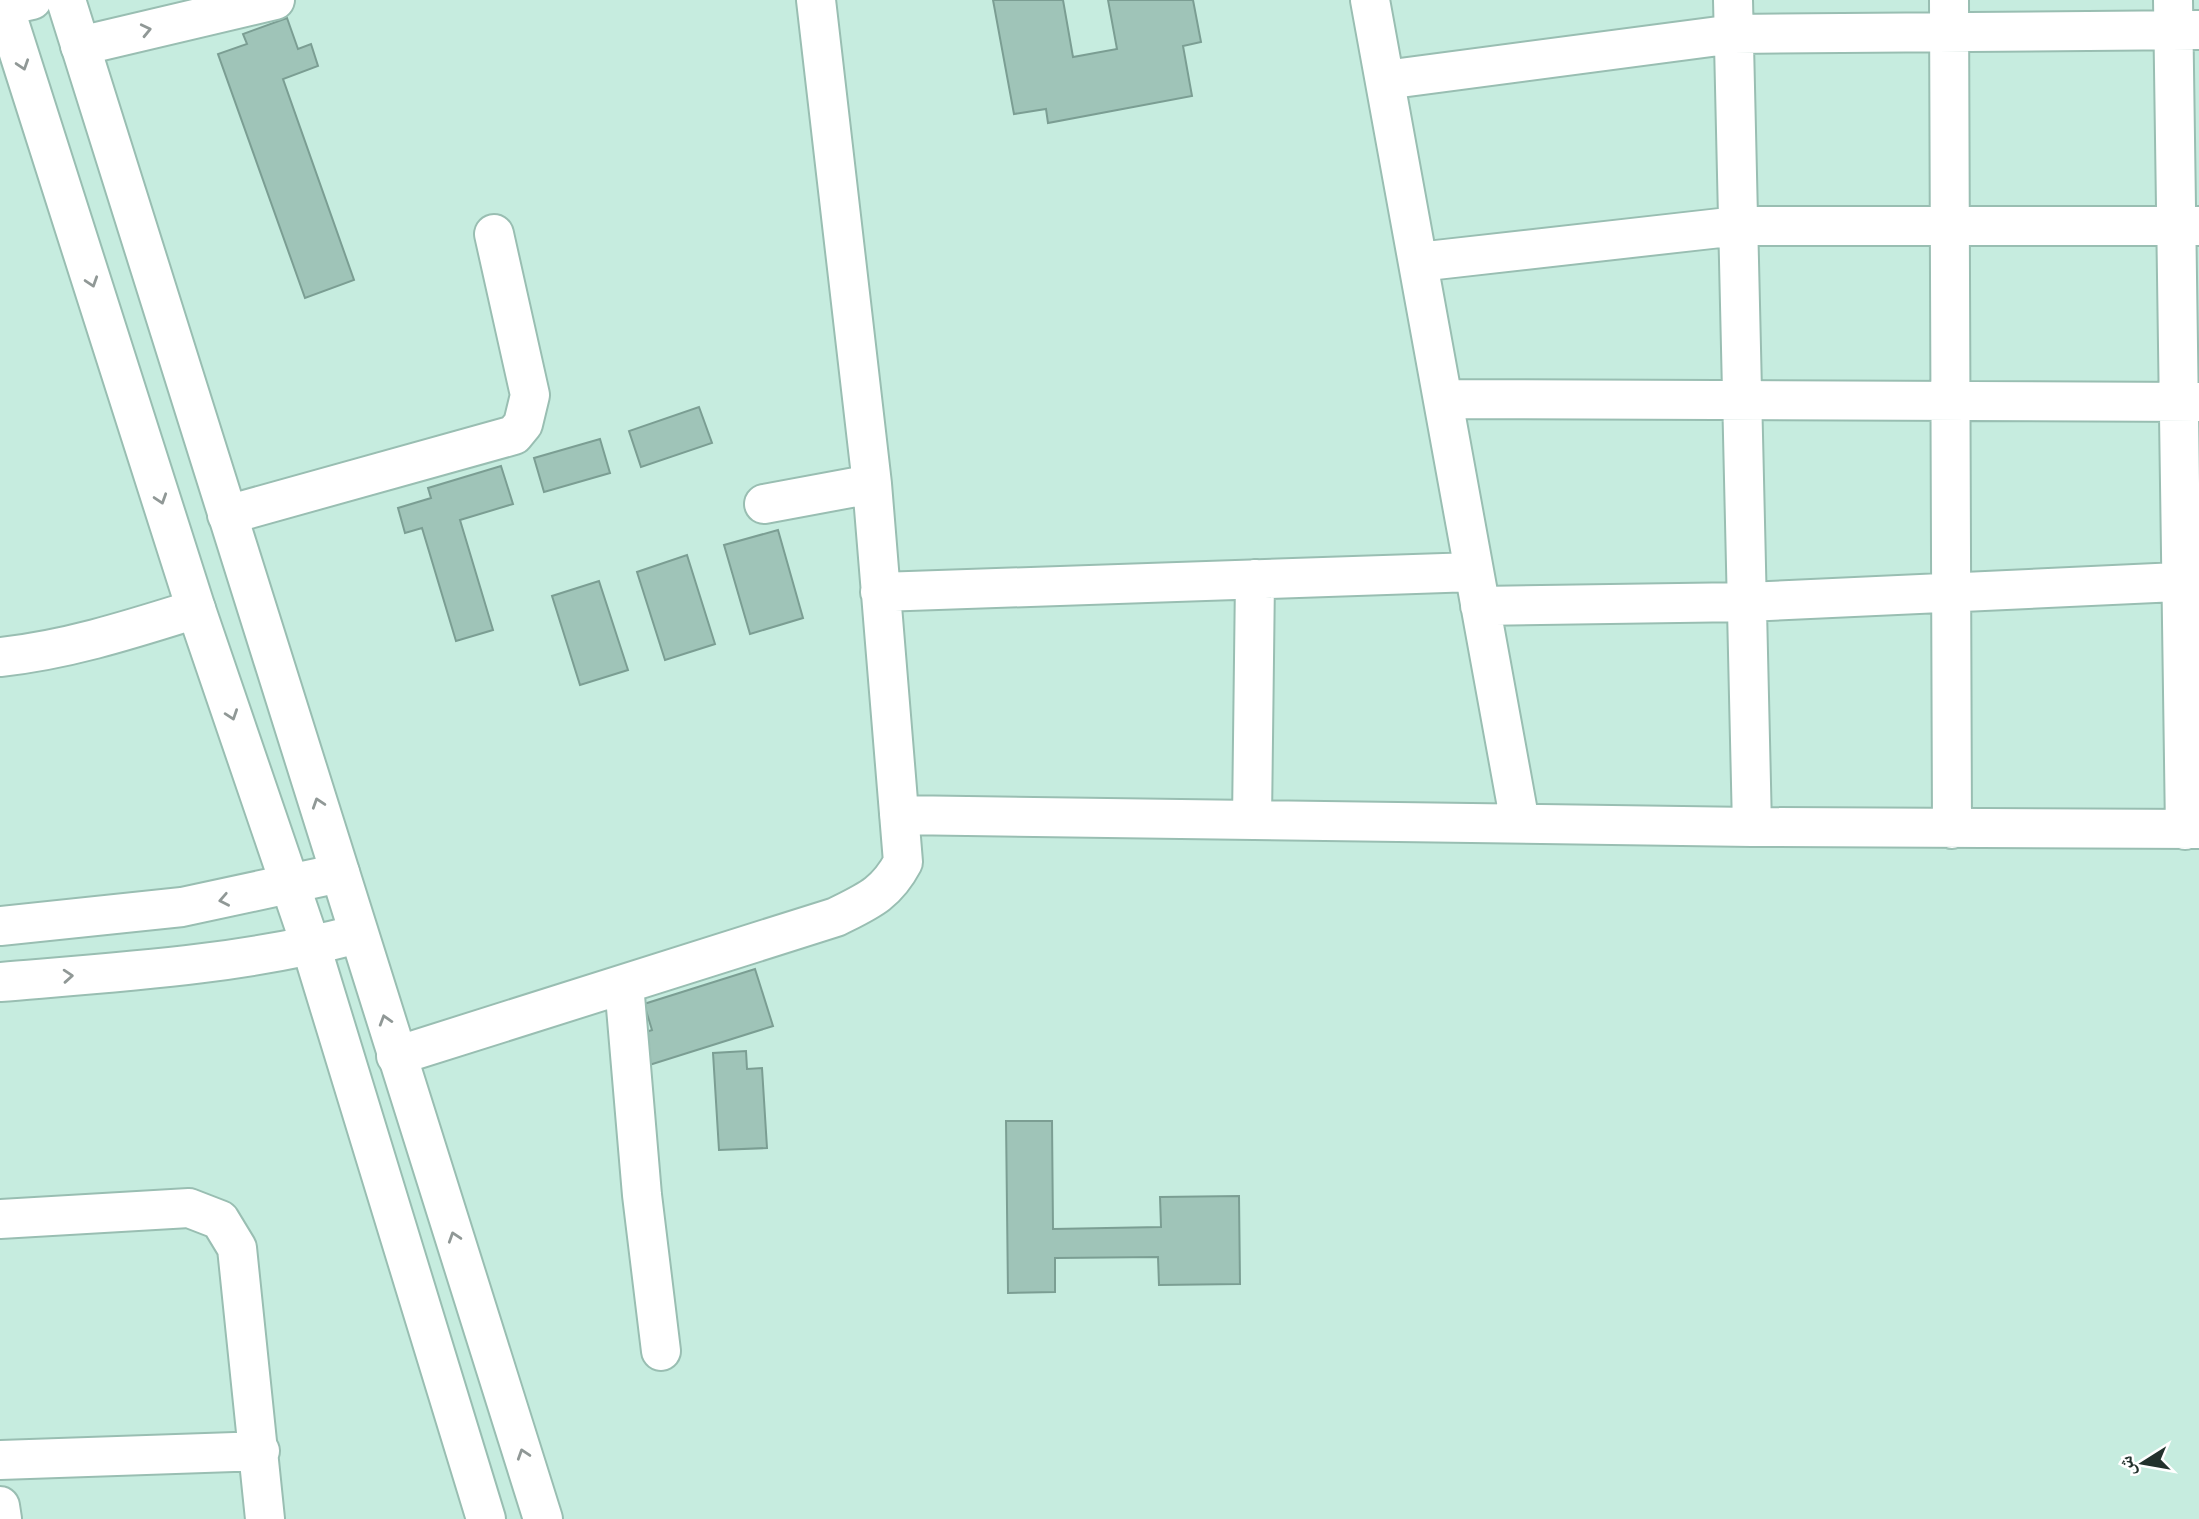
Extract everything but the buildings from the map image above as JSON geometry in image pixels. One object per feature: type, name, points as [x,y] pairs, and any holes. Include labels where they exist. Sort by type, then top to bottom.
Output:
[{"type":"street","points":[[66,0],[543,1519]]},
{"type":"street","points":[[80,46],[275,0]]},
{"type":"street","points":[[396,1056],[836,917],[875,897],[892,883],[903,862],[872,484],[816,0]]},
{"type":"street","points":[[1370,0],[1520,823]]},
{"type":"street","points":[[13,2],[196,610],[311,946],[486,1519]]},
{"type":"street","points":[[898,815],[1752,827],[2192,830],[2188,226],[2182,20],[1949,16],[1733,17],[1385,80]]},
{"type":"street","points":[[1949,16],[1951,829]]},
{"type":"street","points":[[1733,17],[1752,827]]},
{"type":"street","points":[[1418,262],[1738,226],[2188,226]]},
{"type":"street","points":[[227,515],[514,435],[526,417],[530,395],[494,234]]},
{"type":"street","points":[[1443,399],[2189,402]]},
{"type":"street","points":[[764,504],[872,484]]},
{"type":"street","points":[[880,592],[1255,579],[1747,602],[2190,581]]},
{"type":"street","points":[[1252,820],[1255,579]]},
{"type":"street","points":[[0,657],[32,654],[114,635],[196,610]]},
{"type":"street","points":[[0,926],[181,907],[340,873]]},
{"type":"street","points":[[0,982],[152,970],[311,946],[358,934]]},
{"type":"street","points":[[624,984],[642,1195],[661,1351]]},
{"type":"street","points":[[0,1219],[189,1208],[220,1220],[237,1248],[265,1519]]},
{"type":"street","points":[[0,1460],[260,1451]]},
{"type":"street","points":[[0,1506],[2,1519]]}]
